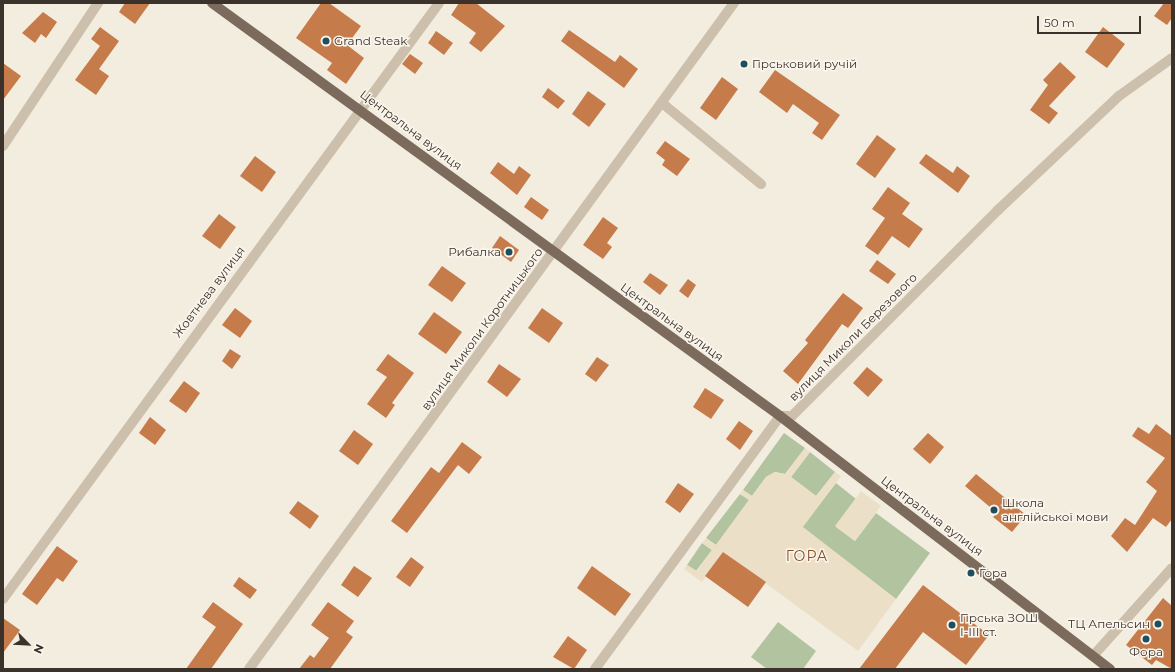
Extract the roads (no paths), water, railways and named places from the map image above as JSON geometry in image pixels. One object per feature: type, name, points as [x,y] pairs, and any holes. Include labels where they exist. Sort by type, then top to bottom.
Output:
[{"type":"main road","name":"Центральна вулиця","points":[[212,3],[363,109],[554,252],[780,416],[1110,669]]},
{"type":"street","points":[[3,146],[98,3]]},
{"type":"street","name":"Жовтнева вулиця","points":[[3,599],[181,352],[363,109],[439,3]]},
{"type":"street","name":"вулиця Миколи Коротницького","points":[[249,669],[734,3]]},
{"type":"street","name":"вулиця Миколи Березового","points":[[780,416],[792,416],[1003,205],[1119,96],[1172,58]]},
{"type":"street","points":[[662,103],[761,184]]},
{"type":"street","points":[[595,669],[780,416]]},
{"type":"street","points":[[1093,656],[1172,568]]},
{"type":"place","name":"Grand Steak","points":[[326,41]]},
{"type":"place","name":"Гірськовий ручій","points":[[744,64]]},
{"type":"place","name":"Рибалка","points":[[509,252]]},
{"type":"place","name":"Школа англійської мови","points":[[994,510]]},
{"type":"place","name":"Гора","points":[[971,573]]},
{"type":"place","name":"ТЦ Апельсин","points":[[1158,624]]},
{"type":"place","name":"Гірська ЗОШ І-ІІІ ст.","points":[[952,625]]},
{"type":"place","name":"Фора","points":[[1146,639]]},
{"type":"district","name":"ГОРА","points":[[807,556]]}]
